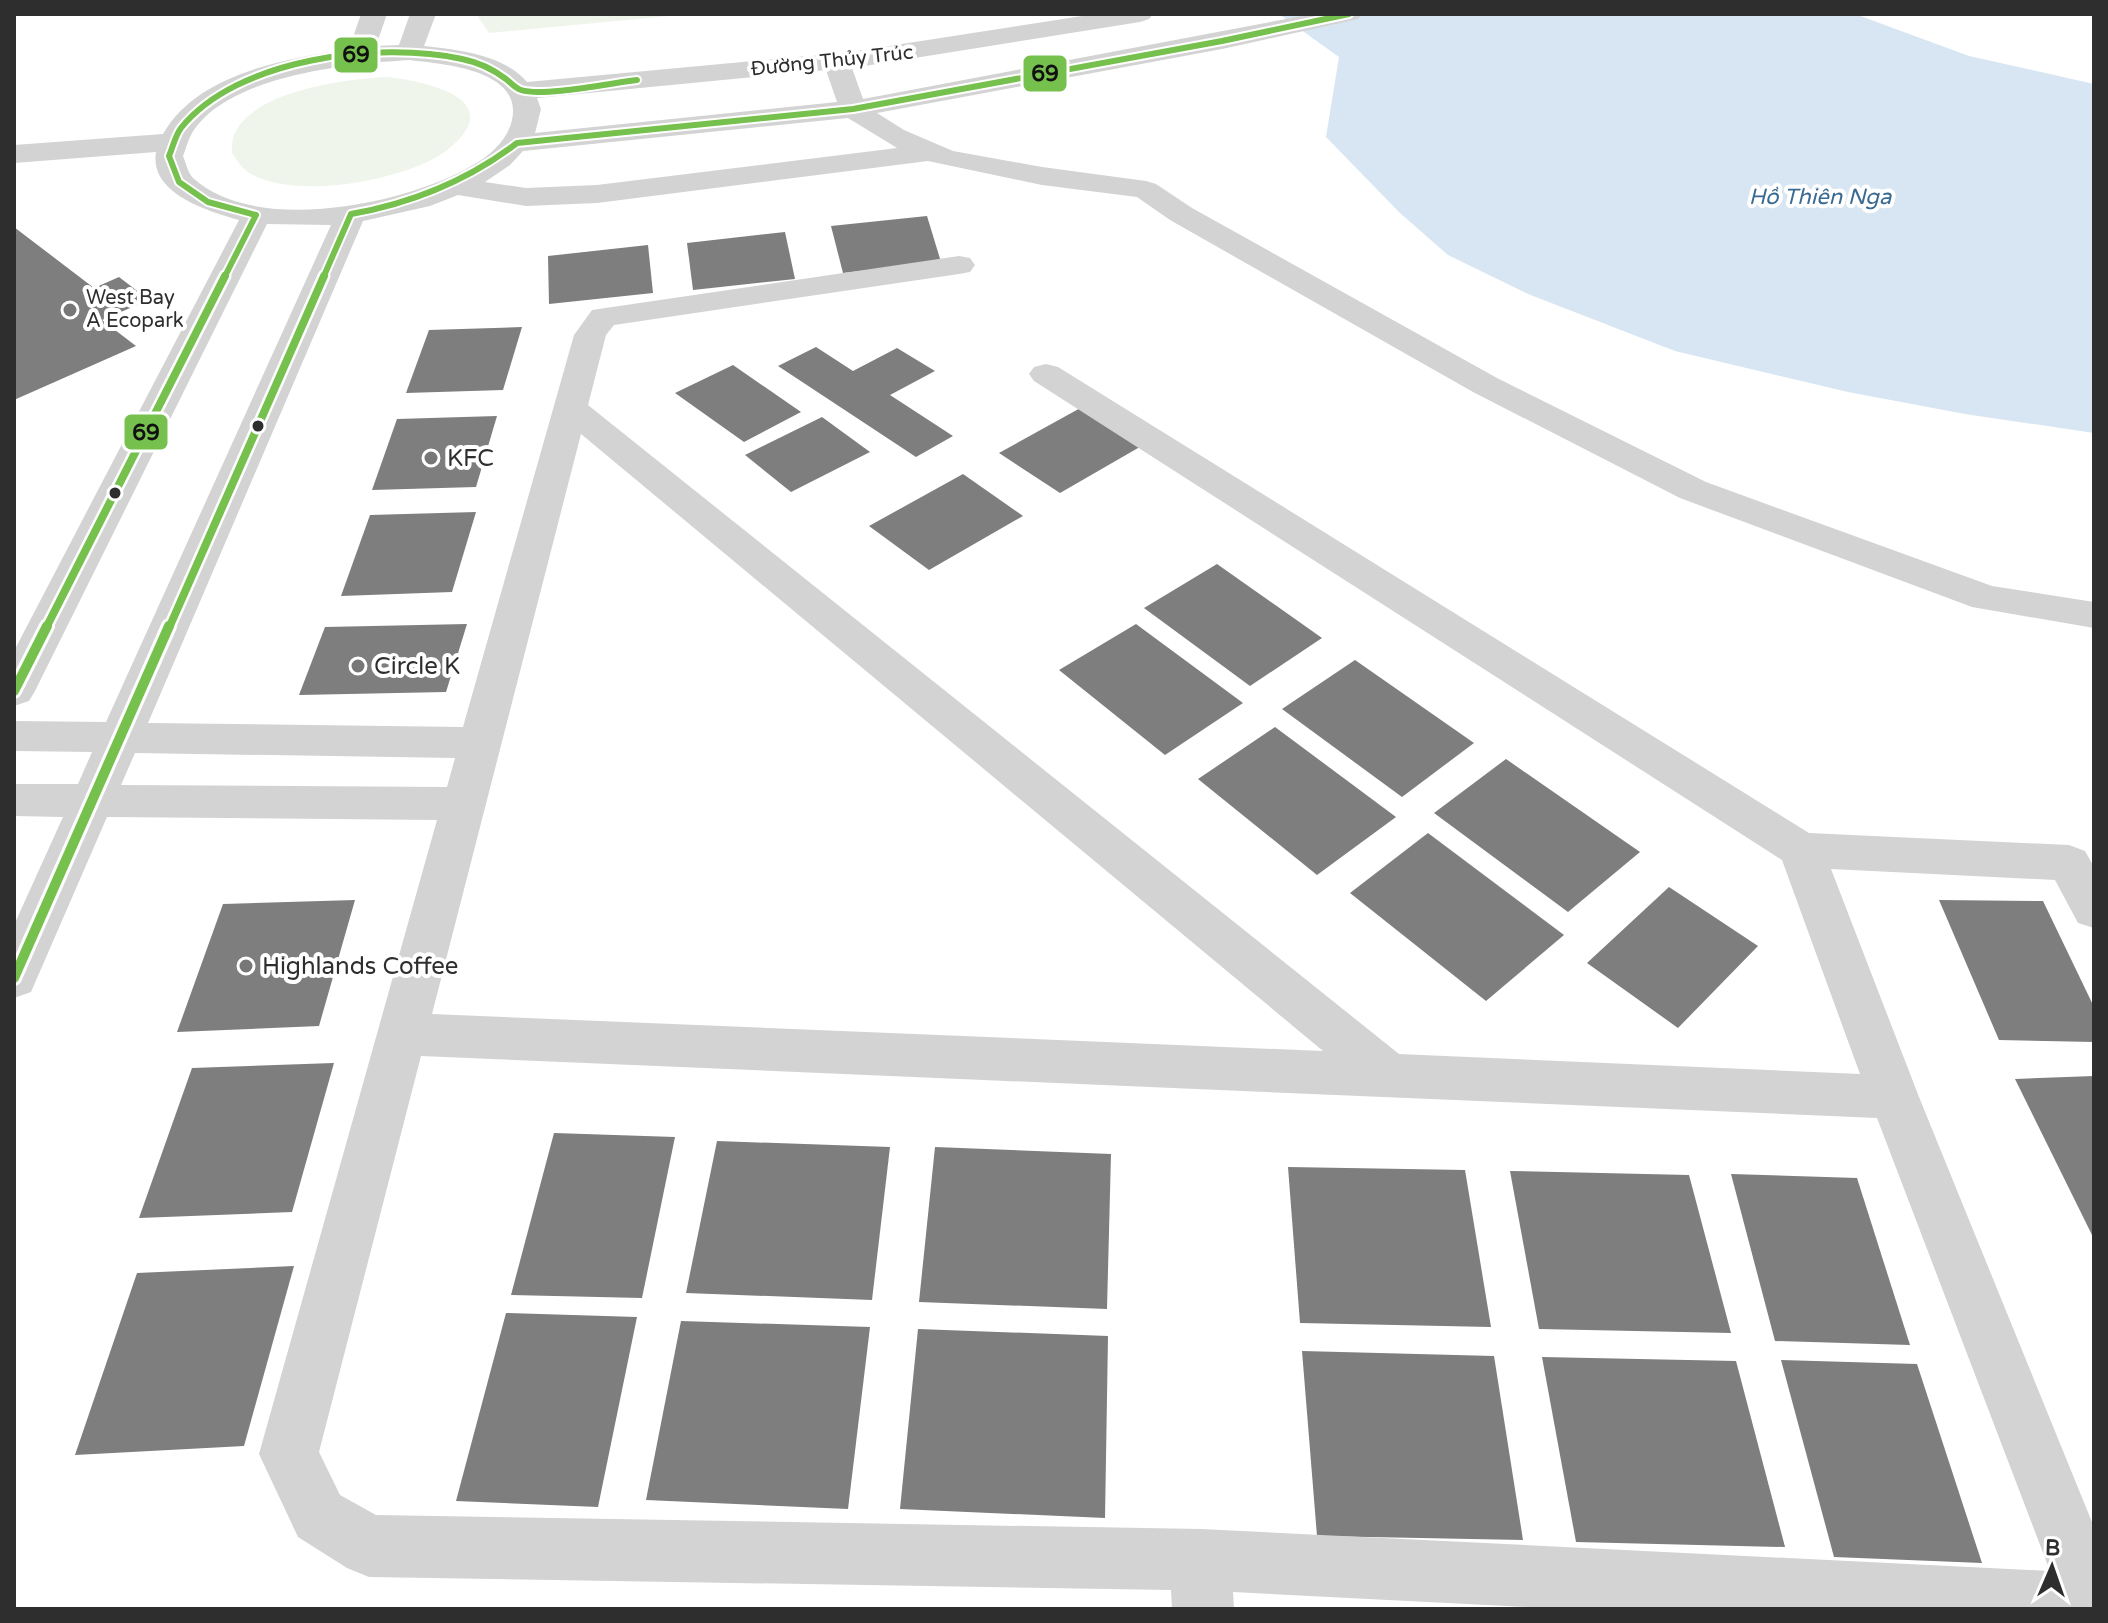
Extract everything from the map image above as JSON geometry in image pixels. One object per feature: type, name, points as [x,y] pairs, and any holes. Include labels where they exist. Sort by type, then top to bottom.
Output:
[{"type":"street","points":[[360,54],[374,14]]},
{"type":"street","points":[[409,52],[423,14]]},
{"type":"street","name":"Đường Thủy Trúc","points":[[522,91],[933,49],[1140,14]]},
{"type":"street","name":"Đường Thủy Trúc","points":[[517,143],[853,109],[1222,41],[1349,14]]},
{"type":"street","points":[[409,52],[458,58],[497,71],[522,91],[529,116],[517,143],[486,170],[453,186],[378,210],[351,214],[315,218],[256,215],[208,202],[179,182],[169,156],[181,128],[210,102],[253,80],[305,63],[360,54],[409,52]]},
{"type":"street","points":[[836,61],[853,109],[894,136],[946,158],[1042,176],[1146,190],[1181,214],[1485,385],[1693,490],[1986,598],[2094,615]]},
{"type":"street","points":[[14,154],[175,142]]},
{"type":"street","points":[[453,186],[526,197],[597,194],[932,152]]},
{"type":"street","points":[[14,978],[351,214]]},
{"type":"street","points":[[14,691],[256,215]]},
{"type":"street","points":[[959,265],[603,317],[590,335],[289,1454],[319,1516],[369,1546],[1202,1584],[2094,1604],[1894,1097],[1801,850]]},
{"type":"street","points":[[1046,374],[1801,850],[2069,863],[2094,910]]},
{"type":"street","points":[[571,408],[1389,1076]]},
{"type":"street","points":[[14,736],[481,743]]},
{"type":"street","points":[[14,800],[465,804]]},
{"type":"street","points":[[404,1034],[1894,1097]]},
{"type":"shaded area","points":[[476,14],[691,14],[489,33]]},
{"type":"shaded area","points":[[387,77],[422,83],[456,96],[467,106],[470,118],[464,133],[447,150],[429,161],[376,179],[345,184],[286,185],[261,179],[243,168],[232,153],[233,137],[244,120],[280,97],[326,84]]},
{"type":"water","name":"Hồ Thiên Nga","points":[[1279,14],[1855,14],[1969,56],[2094,84],[2094,433],[1965,414],[1848,392],[1675,351],[1528,294],[1448,255],[1400,213],[1326,137],[1339,57]]},
{"type":"building","points":[[927,216],[941,262],[843,273],[831,226]]},
{"type":"building","name":"West Bay A Ecopark","points":[[14,227],[94,288],[119,277],[149,300],[102,320],[136,346],[14,400]]},
{"type":"building","points":[[785,232],[795,279],[693,290],[687,243]]},
{"type":"building","points":[[648,245],[653,293],[549,304],[548,256]]},
{"type":"building","points":[[522,327],[503,390],[406,393],[429,330]]},
{"type":"building","points":[[816,347],[853,371],[897,348],[935,371],[890,395],[953,436],[916,457],[778,366]]},
{"type":"building","points":[[733,365],[801,412],[744,442],[675,393]]},
{"type":"building","points":[[1084,406],[1145,444],[1060,493],[999,453]]},
{"type":"building","points":[[497,416],[476,487],[372,490],[397,419]]},
{"type":"building","points":[[822,417],[870,452],[791,492],[745,455]]},
{"type":"building","points":[[963,474],[1023,516],[929,570],[869,526]]},
{"type":"building","points":[[476,512],[452,592],[341,596],[370,515]]},
{"type":"building","points":[[1217,564],[1322,638],[1250,686],[1144,608]]},
{"type":"building","points":[[467,624],[446,692],[299,695],[325,627]]},
{"type":"building","points":[[1136,624],[1243,703],[1165,755],[1059,670]]},
{"type":"building","points":[[1355,660],[1474,743],[1402,797],[1282,709]]},
{"type":"building","points":[[1275,727],[1396,817],[1317,875],[1198,779]]},
{"type":"building","points":[[1506,759],[1640,852],[1568,912],[1434,813]]},
{"type":"building","points":[[1428,833],[1564,935],[1486,1001],[1350,893]]},
{"type":"building","points":[[1669,887],[1758,946],[1678,1028],[1587,963]]},
{"type":"building","points":[[355,900],[319,1026],[177,1032],[223,904]]},
{"type":"building","points":[[1939,900],[2043,901],[2094,1007],[2094,1042],[1999,1040]]},
{"type":"building","points":[[334,1063],[292,1212],[139,1218],[192,1068]]},
{"type":"building","points":[[2094,1076],[2094,1239],[2015,1079]]},
{"type":"building","points":[[554,1133],[675,1137],[642,1298],[511,1295]]},
{"type":"building","points":[[717,1141],[890,1147],[872,1300],[686,1293]]},
{"type":"building","points":[[935,1147],[1111,1154],[1107,1309],[919,1302]]},
{"type":"building","points":[[1288,1167],[1465,1170],[1491,1327],[1300,1323]]},
{"type":"building","points":[[1510,1171],[1689,1175],[1731,1333],[1539,1329]]},
{"type":"building","points":[[1731,1174],[1857,1178],[1910,1345],[1775,1341]]},
{"type":"building","points":[[294,1266],[244,1446],[75,1455],[137,1273]]},
{"type":"building","points":[[506,1313],[637,1317],[598,1507],[456,1501]]},
{"type":"building","points":[[681,1321],[870,1327],[848,1509],[646,1500]]},
{"type":"building","points":[[918,1329],[1108,1336],[1105,1518],[900,1509]]},
{"type":"building","points":[[1302,1351],[1494,1356],[1523,1540],[1317,1536]]},
{"type":"building","points":[[1542,1357],[1736,1361],[1785,1547],[1576,1542]]},
{"type":"building","points":[[1781,1360],[1917,1364],[1982,1563],[1834,1557]]},
{"type":"transit line","name":"69","points":[[14,978],[351,214],[439,190],[479,170],[517,143],[853,109],[1222,41],[1349,14]]},
{"type":"transit line","name":"69","points":[[14,691],[256,215],[208,202],[179,182],[169,156],[181,128],[205,105],[236,86],[312,61],[353,55],[430,54],[462,59],[485,67],[519,89],[528,91],[637,80]]},
{"type":"place","name":"West Bay A Ecopark","points":[[70,310]]},
{"type":"place","name":"KFC","points":[[431,458]]},
{"type":"place","name":"Circle K","points":[[358,666]]},
{"type":"place","name":"Highlands Coffee","points":[[246,966]]}]
